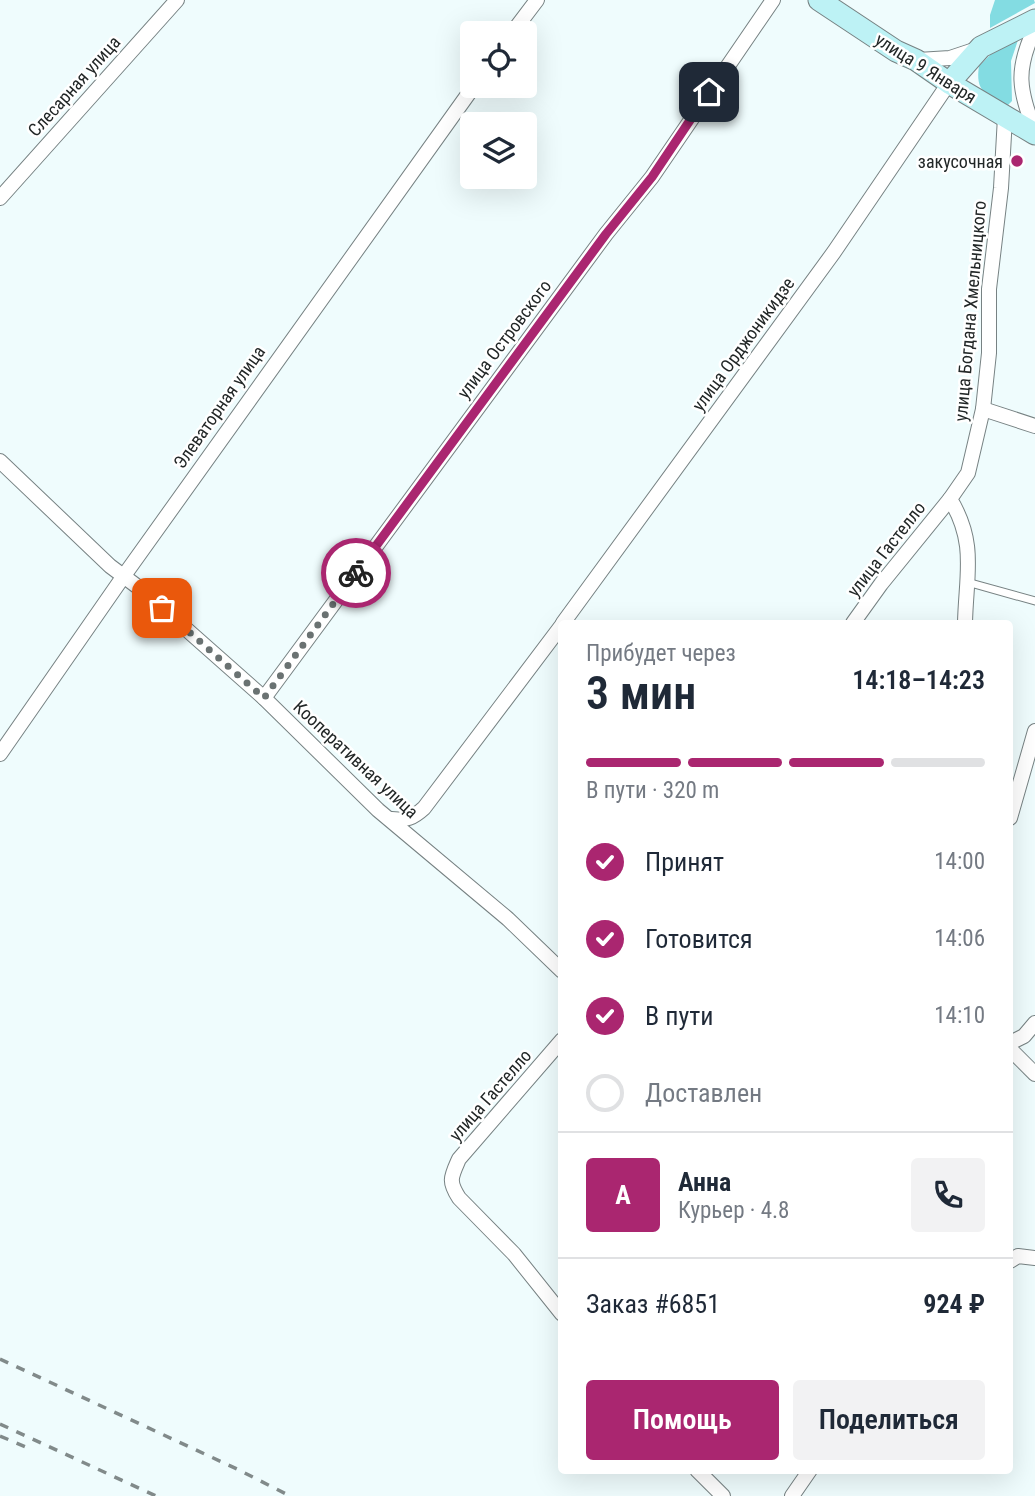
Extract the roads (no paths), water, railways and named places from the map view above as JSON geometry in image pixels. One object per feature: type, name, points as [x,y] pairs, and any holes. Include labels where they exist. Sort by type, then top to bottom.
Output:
[{"type":"main road","name":"улица 9 Января","points":[[819,0],[896,51],[916,60],[949,83],[1035,134]]},
{"type":"main road","points":[[949,83],[981,47],[1035,20]]},
{"type":"street","name":"Слесарная улица","points":[[0,198],[177,0]]},
{"type":"street","points":[[521,21],[537,0]]},
{"type":"street","name":"улица Островского","points":[[264,698],[606,234],[652,177],[773,0]]},
{"type":"street","points":[[1035,28],[1025,49],[1021,91],[1035,134]]},
{"type":"street","points":[[916,60],[950,58],[981,47]]},
{"type":"street","name":"улица Орджоникидзе","points":[[565,620],[834,253],[949,83]]},
{"type":"street","name":"Элеваторная улица","points":[[0,754],[123,576],[465,98]]},
{"type":"street","name":"улица Богдана Хмельницкого","points":[[950,499],[968,473],[983,409],[989,353],[989,289],[1006,117]]},
{"type":"street","points":[[983,409],[1035,426]]},
{"type":"street","name":"Кооперативная улица","points":[[0,461],[123,576],[264,698],[378,810],[508,919],[558,967]]},
{"type":"street","points":[[950,499],[964,526],[968,544],[965,620]]},
{"type":"street","name":"улица Гастелло","points":[[855,620],[950,499]]},
{"type":"street","name":"улица Орджоникидзе","points":[[391,819],[404,821],[424,808],[558,629]]},
{"type":"street","points":[[1013,808],[1035,731]]},
{"type":"street","points":[[1013,1042],[1024,1036],[1035,1023]]},
{"type":"street","name":"улица Гастелло","points":[[558,1045],[459,1159],[451,1177],[453,1189],[459,1198],[514,1254],[558,1309]]},
{"type":"street","points":[[1013,1052],[1035,1074]]},
{"type":"street","points":[[1013,1259],[1018,1256],[1035,1258]]},
{"type":"street","points":[[701,1474],[723,1496]]},
{"type":"street","points":[[792,1496],[807,1474]]},
{"type":"lane","points":[[967,582],[1035,601]]},
{"type":"railway","points":[[0,1359],[290,1496]]},
{"type":"railway","points":[[0,1424],[156,1496]]},
{"type":"railway","points":[[0,1436],[26,1447]]},
{"type":"place","name":"закусочная","points":[[1017,161]]}]
